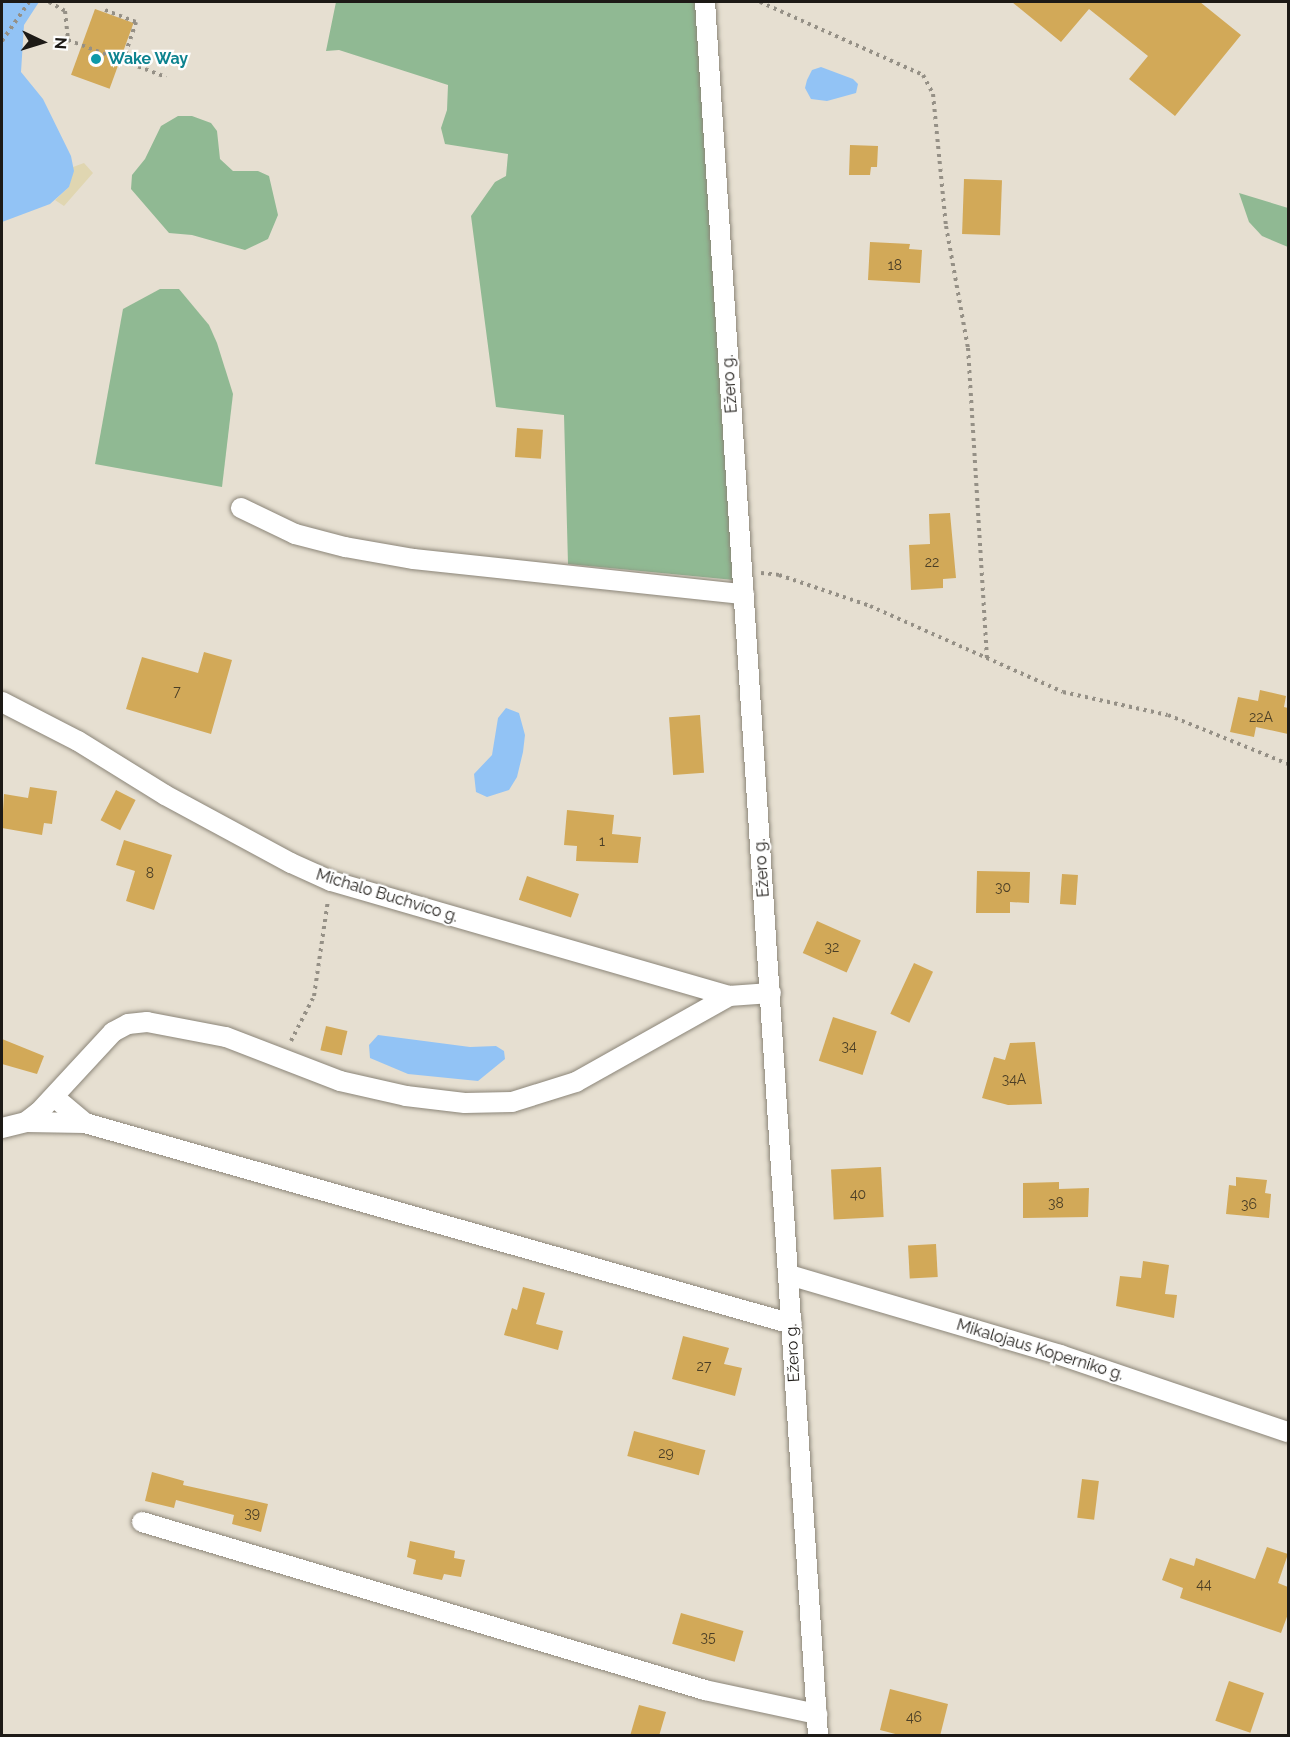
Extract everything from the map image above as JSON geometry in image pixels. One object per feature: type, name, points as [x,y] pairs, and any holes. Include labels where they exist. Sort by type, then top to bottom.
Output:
[{"type":"street","name":"Ežero g.","points":[[705,2],[818,1736]]},
{"type":"street","points":[[241,508],[295,534],[345,548],[744,594]]},
{"type":"street","name":"Michalo Buchvico g.","points":[[2,702],[78,741],[165,795],[291,863],[331,881],[729,996],[771,993]]},
{"type":"street","points":[[26,1122],[55,1098],[113,1032],[128,1024],[147,1022],[226,1036],[340,1080],[406,1096],[465,1103],[512,1102],[576,1082],[729,996]]},
{"type":"street","points":[[55,1098],[85,1123]]},
{"type":"street","points":[[2,1128],[26,1122],[85,1123],[792,1324]]},
{"type":"street","name":"Mikalojaus Koperniko g.","points":[[789,1275],[1060,1355],[1288,1432]]},
{"type":"street","points":[[142,1522],[705,1690],[817,1714]]},
{"type":"path","points":[[2,41],[29,2]]},
{"type":"path","points":[[49,2],[65,11],[68,40],[166,77]]},
{"type":"path","points":[[760,2],[922,75],[933,94],[948,236],[968,348],[987,658]]},
{"type":"path","points":[[105,10],[136,22],[123,61]]},
{"type":"path","points":[[743,572],[779,575],[870,606],[1063,692],[1168,715],[1288,764]]},
{"type":"path","points":[[280,1057],[297,1033],[314,996],[331,881]]},
{"type":"green space","points":[[336,2],[696,2],[734,580],[568,564],[564,415],[496,407],[471,216],[495,182],[506,176],[508,154],[445,144],[441,128],[447,110],[448,85],[339,50],[326,51]]},
{"type":"green space","points":[[178,116],[192,116],[211,123],[217,131],[220,159],[233,171],[258,171],[269,176],[278,215],[268,239],[245,250],[192,235],[169,233],[131,189],[132,175],[145,159],[161,126]]},
{"type":"green space","points":[[1239,193],[1288,208],[1288,247],[1262,236],[1249,222]]},
{"type":"green space","points":[[160,289],[179,289],[209,325],[233,394],[222,487],[95,464],[123,309]]},
{"type":"sand","points":[[84,163],[93,173],[64,206],[55,200],[69,187],[73,167]]},
{"type":"water","points":[[2,2],[39,2],[24,25],[21,72],[43,99],[71,156],[74,171],[69,187],[50,204],[2,222]]},
{"type":"water","points":[[821,67],[853,79],[858,84],[856,93],[827,101],[811,99],[805,88],[807,80],[812,70]]},
{"type":"water","points":[[506,708],[519,713],[525,735],[523,752],[517,777],[509,790],[487,797],[476,792],[474,774],[492,755],[498,718]]},
{"type":"water","points":[[378,1035],[470,1047],[496,1046],[504,1051],[505,1059],[478,1081],[408,1074],[370,1058],[369,1045]]},
{"type":"building","points":[[1012,2],[1200,2],[1241,35],[1175,116],[1129,79],[1148,56],[1089,9],[1061,42]]},
{"type":"building","points":[[95,9],[134,23],[110,89],[71,75]]},
{"type":"building","points":[[850,145],[878,146],[877,167],[871,167],[870,175],[849,175]]},
{"type":"building","points":[[964,179],[1002,180],[1000,235],[962,234]]},
{"type":"building","points":[[870,242],[910,244],[909,249],[922,250],[920,283],[868,280]]},
{"type":"building","points":[[517,428],[543,430],[541,459],[515,457]]},
{"type":"building","points":[[950,513],[956,578],[943,579],[943,588],[911,590],[909,545],[930,544],[929,514]]},
{"type":"building","points":[[204,652],[232,660],[211,734],[126,709],[142,657],[198,673]]},
{"type":"building","points":[[1260,690],[1286,696],[1284,707],[1288,708],[1288,734],[1256,727],[1254,737],[1230,732],[1238,697],[1258,701]]},
{"type":"building","points":[[700,715],[704,773],[673,775],[669,717]]},
{"type":"building","points":[[30,787],[57,791],[52,824],[44,823],[42,835],[2,828],[4,794],[28,798]]},
{"type":"building","points":[[116,790],[136,800],[120,830],[101,820]]},
{"type":"building","points":[[567,810],[614,815],[612,834],[641,837],[638,863],[576,861],[577,846],[564,845]]},
{"type":"building","points":[[124,840],[172,855],[154,910],[126,901],[135,871],[116,865]]},
{"type":"building","points":[[977,871],[1030,872],[1029,903],[1010,902],[1010,913],[976,913]]},
{"type":"building","points":[[1062,874],[1078,875],[1076,905],[1060,904]]},
{"type":"building","points":[[527,876],[579,894],[571,918],[519,900]]},
{"type":"building","points":[[817,921],[861,941],[847,972],[803,953]]},
{"type":"building","points":[[914,963],[933,972],[909,1023],[890,1014]]},
{"type":"building","points":[[833,1017],[877,1031],[863,1075],[819,1061]]},
{"type":"building","points":[[326,1026],[347,1031],[342,1055],[320,1050]]},
{"type":"building","points":[[2,1039],[44,1056],[37,1074],[2,1064]]},
{"type":"building","points":[[1035,1042],[1042,1104],[1008,1105],[982,1098],[994,1057],[1005,1060],[1010,1043]]},
{"type":"building","points":[[881,1167],[884,1217],[834,1220],[831,1170]]},
{"type":"building","points":[[1236,1177],[1267,1180],[1265,1193],[1271,1194],[1269,1218],[1226,1214],[1229,1185],[1236,1186]]},
{"type":"building","points":[[1059,1182],[1059,1189],[1089,1188],[1088,1217],[1023,1218],[1023,1183]]},
{"type":"building","points":[[936,1244],[938,1277],[910,1278],[908,1245]]},
{"type":"building","points":[[1143,1261],[1169,1265],[1165,1294],[1177,1295],[1174,1318],[1116,1306],[1120,1276],[1141,1278]]},
{"type":"building","points":[[523,1287],[545,1293],[536,1324],[563,1331],[558,1350],[504,1335],[512,1308],[517,1310]]},
{"type":"building","points":[[683,1336],[729,1348],[724,1364],[742,1368],[735,1396],[672,1379]]},
{"type":"building","points":[[634,1431],[705,1450],[699,1475],[627,1456]]},
{"type":"building","points":[[152,1472],[184,1481],[183,1485],[268,1504],[261,1532],[232,1524],[234,1515],[176,1500],[174,1508],[145,1501]]},
{"type":"building","points":[[1082,1479],[1099,1481],[1094,1520],[1077,1518]]},
{"type":"building","points":[[410,1541],[455,1551],[454,1558],[465,1560],[461,1577],[444,1574],[442,1580],[413,1574],[416,1560],[407,1557]]},
{"type":"building","points":[[1267,1547],[1288,1554],[1278,1583],[1288,1587],[1288,1614],[1281,1633],[1180,1598],[1183,1588],[1162,1580],[1170,1558],[1194,1566],[1196,1558],[1255,1579]]},
{"type":"building","points":[[681,1613],[743,1631],[735,1662],[672,1644]]},
{"type":"building","points":[[1229,1681],[1264,1693],[1250,1733],[1215,1721]]},
{"type":"building","points":[[890,1689],[948,1704],[940,1736],[903,1736],[880,1730]]},
{"type":"building","points":[[639,1705],[666,1712],[659,1736],[630,1736]]},
{"type":"place","name":"Wake Way","points":[[96,59]]}]
